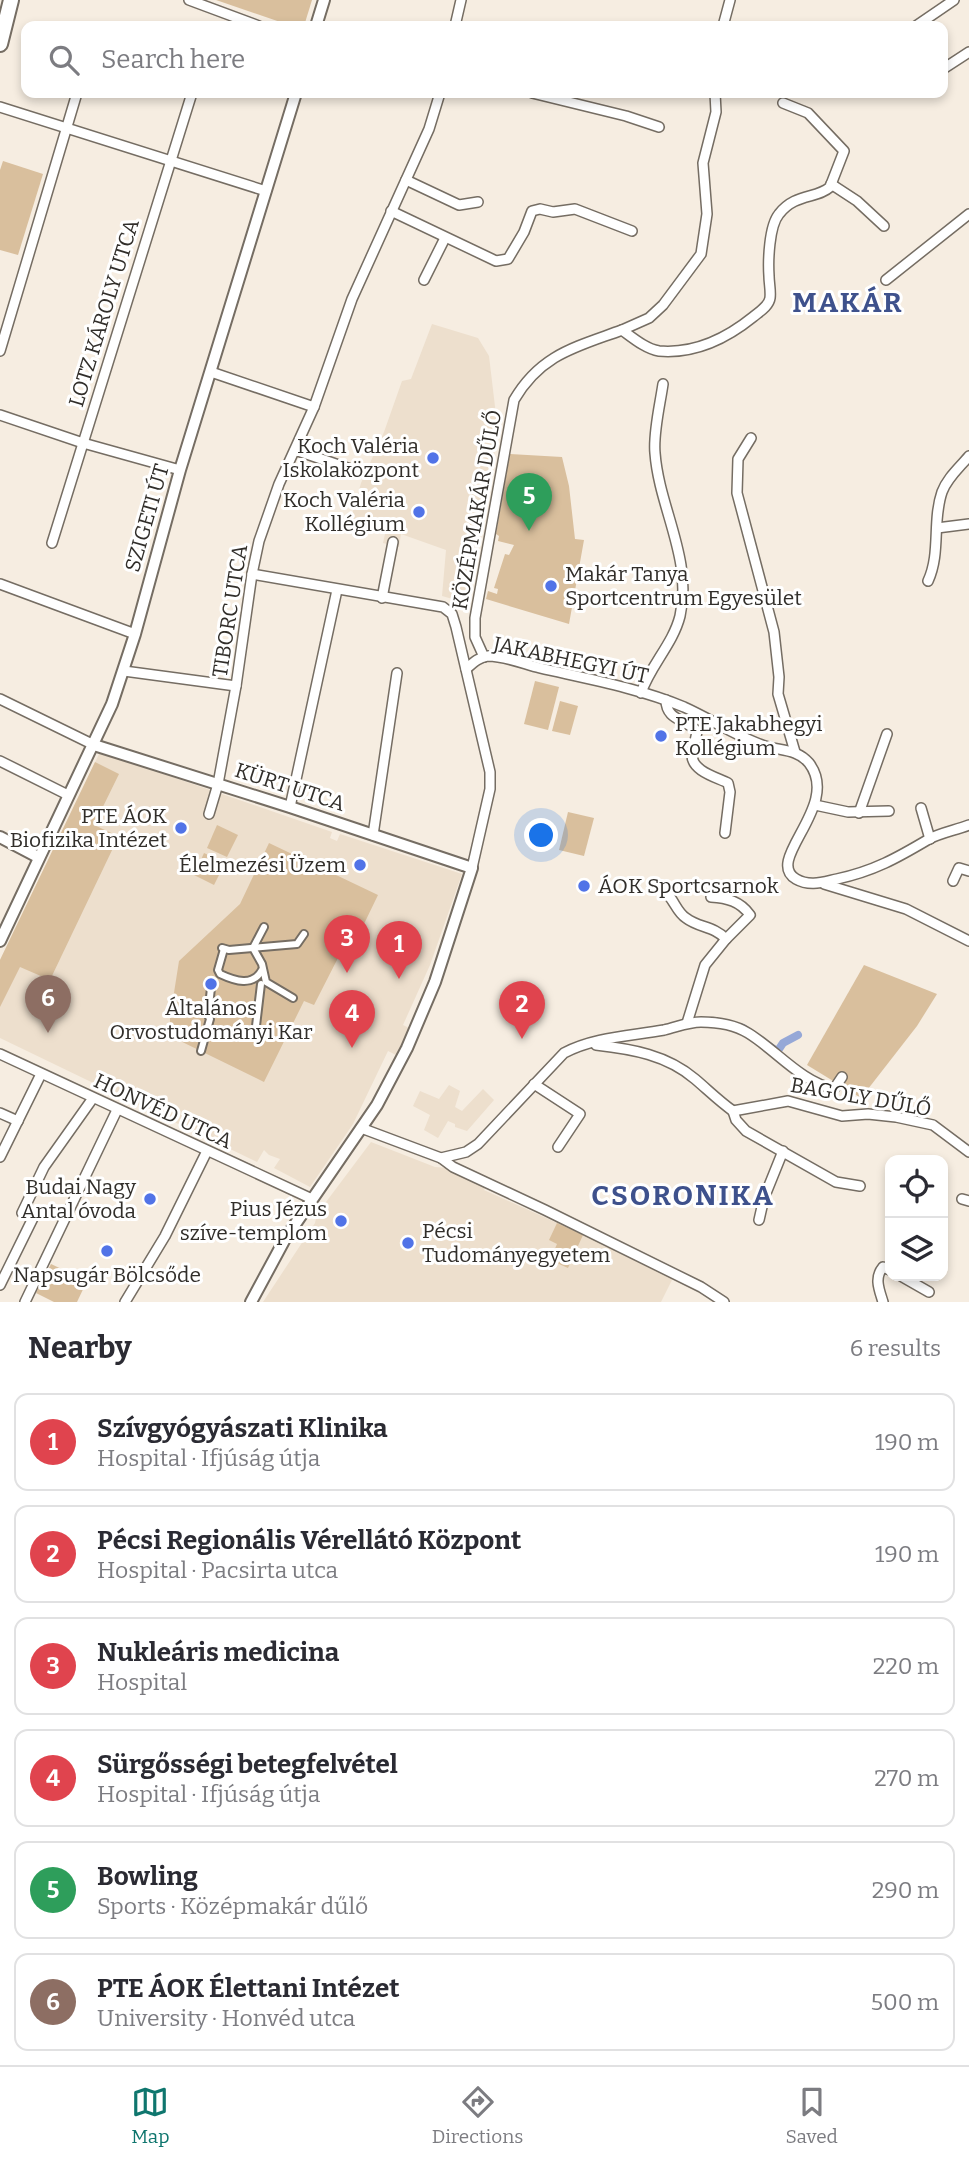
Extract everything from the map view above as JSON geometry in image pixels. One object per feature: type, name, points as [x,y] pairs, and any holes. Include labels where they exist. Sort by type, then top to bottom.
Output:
[{"type":"main road","points":[[0,44],[11,0]]},
{"type":"street","points":[[189,0],[246,21]]},
{"type":"street","points":[[318,21],[324,0]]},
{"type":"street","points":[[456,21],[461,0]]},
{"type":"street","points":[[724,21],[730,0]]},
{"type":"street","points":[[923,21],[954,0]]},
{"type":"street","points":[[948,66],[969,52]]},
{"type":"street","points":[[0,351],[76,98]]},
{"type":"street","name":"LOTZ KÁROLY UTCA","points":[[52,544],[190,98]]},
{"type":"street","name":"SZIGETI ÚT","points":[[0,941],[94,745],[124,671],[180,470],[294,98]]},
{"type":"street","name":"TIBORC UTCA","points":[[209,814],[218,784],[236,686],[251,574],[259,541],[279,484],[314,407],[352,299],[429,129],[435,98]]},
{"type":"street","points":[[553,98],[659,127]]},
{"type":"street","name":"KÖZÉPMAKÁR DŰLŐ","points":[[484,657],[475,637],[475,618],[514,400],[522,386],[561,352],[649,318],[663,305],[701,254],[707,214],[703,163],[716,112],[715,98]]},
{"type":"street","points":[[622,330],[646,346],[660,351],[699,346],[723,339],[770,301],[768,260],[777,216],[799,197],[827,191],[844,151],[808,113],[783,103]]},
{"type":"street","points":[[0,107],[266,191]]},
{"type":"street","points":[[406,180],[459,205],[478,202]]},
{"type":"street","points":[[831,184],[857,201],[884,226]]},
{"type":"street","points":[[391,211],[496,261],[508,259],[524,232],[532,211],[540,209],[553,212],[575,209],[632,231]]},
{"type":"street","points":[[886,280],[969,214]]},
{"type":"street","points":[[424,280],[445,237]]},
{"type":"street","points":[[211,372],[314,407]]},
{"type":"street","points":[[641,693],[681,613],[680,550],[659,480],[654,451],[663,384]]},
{"type":"street","points":[[0,415],[83,443],[180,470]]},
{"type":"street","points":[[751,438],[738,460],[737,493],[774,632],[778,694],[795,752],[808,762],[814,772],[816,788],[815,805],[791,848],[789,869],[798,880],[824,884],[906,909],[969,942]]},
{"type":"street","points":[[295,450],[362,473]]},
{"type":"street","points":[[928,581],[936,554],[943,489],[969,456]]},
{"type":"street","points":[[937,528],[969,524]]},
{"type":"street","points":[[382,598],[393,542]]},
{"type":"street","points":[[251,574],[443,607],[452,614],[466,669]]},
{"type":"street","points":[[0,584],[135,634]]},
{"type":"street","points":[[290,807],[337,590]]},
{"type":"street","name":"JAKABHEGYI ÚT","points":[[472,868],[490,781],[485,746],[466,669],[484,657],[495,657],[666,700],[765,746],[795,752]]},
{"type":"street","points":[[124,671],[236,686]]},
{"type":"street","points":[[373,835],[397,673]]},
{"type":"street","points":[[0,699],[94,745]]},
{"type":"street","name":"JAKABHEGYI ÚT","points":[[666,700],[666,709],[670,715],[696,731],[692,756],[694,764],[700,770],[728,783],[730,792],[724,833]]},
{"type":"street","points":[[859,813],[887,734]]},
{"type":"street","name":"KÜRT UTCA","points":[[94,745],[472,868]]},
{"type":"street","points":[[0,761],[68,795]]},
{"type":"street","points":[[815,805],[859,813],[889,811]]},
{"type":"street","points":[[921,808],[930,839]]},
{"type":"street","points":[[824,884],[873,870],[930,839],[969,825]]},
{"type":"street","points":[[0,837],[38,857]]},
{"type":"street","points":[[20,847],[32,871]]},
{"type":"street","points":[[251,1302],[285,1239],[361,1128],[407,1048],[435,982],[472,868]]},
{"type":"street","points":[[953,881],[959,868],[969,871]]},
{"type":"street","points":[[669,896],[686,918],[710,927],[726,939]]},
{"type":"street","points":[[687,1023],[705,965],[750,915],[744,906],[727,898],[711,897]]},
{"type":"street","points":[[253,948],[264,927]]},
{"type":"street","points":[[201,1051],[209,1019],[211,988],[206,983],[219,973],[223,949],[299,943],[304,934]]},
{"type":"street","points":[[258,958],[263,947]]},
{"type":"street","points":[[253,948],[262,970],[256,1026]]},
{"type":"street","points":[[219,973],[246,982],[261,981],[293,998]]},
{"type":"street","points":[[440,1158],[466,1152],[478,1144],[564,1053],[575,1048],[687,1023],[704,1022],[733,1026],[744,1031],[824,1087],[834,1089],[842,1077]]},
{"type":"street","points":[[591,1045],[631,1049],[665,1059],[694,1077],[715,1099],[733,1111],[736,1120],[746,1131],[836,1182],[860,1186]]},
{"type":"street","name":"HONVÉD UTCA","points":[[0,1054],[312,1199]]},
{"type":"street","points":[[0,1157],[41,1074]]},
{"type":"street","points":[[534,1084],[580,1114],[558,1147]]},
{"type":"street","points":[[0,1285],[33,1218],[22,1213],[44,1167],[93,1098]]},
{"type":"street","name":"BAGOLY DŰLŐ","points":[[733,1111],[788,1101],[842,1116],[868,1114],[896,1117],[933,1125],[969,1152]]},
{"type":"street","points":[[25,1302],[117,1110]]},
{"type":"street","points":[[0,1113],[18,1121]]},
{"type":"street","points":[[361,1128],[440,1158],[453,1167],[701,1287],[724,1302]]},
{"type":"street","points":[[125,1302],[165,1236],[207,1151]]},
{"type":"street","points":[[759,1220],[764,1198],[783,1151]]},
{"type":"street","points":[[453,1167],[454,1156]]},
{"type":"street","points":[[883,1302],[878,1273],[885,1268]]},
{"type":"street","points":[[910,1281],[929,1292]]},
{"type":"shaded area","points":[[216,0],[312,0],[306,21],[277,21]]},
{"type":"shaded area","points":[[3,161],[43,174],[18,255],[0,250],[0,170]]},
{"type":"shaded area","name":"Koch Valéria Iskolaközpont","points":[[432,324],[478,338],[489,356],[496,415],[496,442],[484,522],[474,543],[463,602],[442,596],[446,550],[401,534],[399,547],[383,543],[385,534],[349,525],[361,483],[384,432],[402,381],[411,379]]},
{"type":"shaded area","points":[[510,454],[562,457],[569,486],[575,539],[584,540],[569,624],[486,599],[488,591],[497,594],[498,589],[494,588],[505,554],[509,555],[514,545],[498,541],[499,536],[496,534]]},
{"type":"shaded area","points":[[535,681],[559,687],[548,730],[524,724]]},
{"type":"shaded area","points":[[560,701],[578,706],[570,735],[552,731]]},
{"type":"shaded area","name":"Általános Orvostudományi Kar","points":[[100,752],[332,832],[330,838],[337,841],[340,834],[462,874],[430,965],[403,1025],[411,1029],[398,1056],[388,1051],[353,1124],[310,1187],[274,1168],[280,1159],[264,1150],[257,1162],[0,1038],[0,960]]},
{"type":"shaded area","points":[[95,762],[119,774],[94,825],[118,836],[50,980],[20,967],[0,1007],[0,960]]},
{"type":"shaded area","points":[[568,812],[594,818],[584,856],[559,850]]},
{"type":"shaded area","points":[[217,825],[238,835],[227,857],[207,848]]},
{"type":"shaded area","points":[[269,843],[378,895],[348,957],[340,954],[314,1005],[304,1001],[264,1082],[170,1036],[170,1018],[179,961],[240,904]]},
{"type":"shaded area","points":[[204,853],[225,863],[214,885],[194,875]]},
{"type":"shaded area","points":[[864,965],[937,994],[917,1026],[861,1098],[807,1065]]},
{"type":"shaded area","points":[[449,1085],[460,1091],[455,1107],[462,1111],[483,1089],[494,1100],[467,1131],[448,1121],[438,1138],[424,1130],[430,1115],[413,1106],[420,1091],[439,1099]]},
{"type":"shaded area","points":[[371,1142],[435,1167],[449,1168],[486,1185],[484,1190],[555,1222],[559,1219],[674,1276],[661,1302],[263,1302],[315,1223],[317,1214]]},
{"type":"shaded area","points":[[557,1223],[583,1235],[568,1268],[550,1260],[557,1244],[549,1240]]},
{"type":"shaded area","points":[[51,1264],[87,1281],[77,1302],[54,1302],[36,1293]]},
{"type":"waterway","points":[[739,1024],[779,1049]]},
{"type":"waterway","points":[[779,1049],[783,1043],[798,1035]]},
{"type":"place","name":"Koch Valéria Iskolaközpont","points":[[433,458]]},
{"type":"place","name":"Koch Valéria Kollégium","points":[[419,512]]},
{"type":"place","name":"Bowling","points":[[529,531]]},
{"type":"place","name":"Makár Tanya Sportcentrum Egyesület","points":[[551,586]]},
{"type":"place","name":"PTE Jakabhegyi Kollégium","points":[[661,736]]},
{"type":"place","name":"PTE ÁOK Biofizika Intézet","points":[[181,828]]},
{"type":"place","name":"Élelmezési Üzem","points":[[360,865]]},
{"type":"place","name":"ÁOK Sportcsarnok","points":[[584,886]]},
{"type":"place","name":"Nukleáris medicina","points":[[347,973]]},
{"type":"place","name":"Szívgyógyászati Klinika","points":[[399,979]]},
{"type":"place","name":"Általános Orvostudományi Kar","points":[[211,984]]},
{"type":"place","name":"PTE ÁOK Élettani Intézet","points":[[48,1033]]},
{"type":"place","name":"Pécsi Regionális Vérellátó Központ","points":[[522,1039]]},
{"type":"place","name":"Sürgősségi betegfelvétel","points":[[352,1048]]},
{"type":"place","name":"Budai Nagy Antal óvoda","points":[[150,1199]]},
{"type":"place","name":"Pius Jézus szíve-templom","points":[[341,1221]]},
{"type":"place","name":"Pécsi Tudományegyetem","points":[[408,1243]]},
{"type":"place","name":"Napsugár Bölcsőde","points":[[107,1251]]},
{"type":"district","name":"MAKÁR","points":[[848,302]]},
{"type":"district","name":"CSORONIKA","points":[[683,1195]]}]
